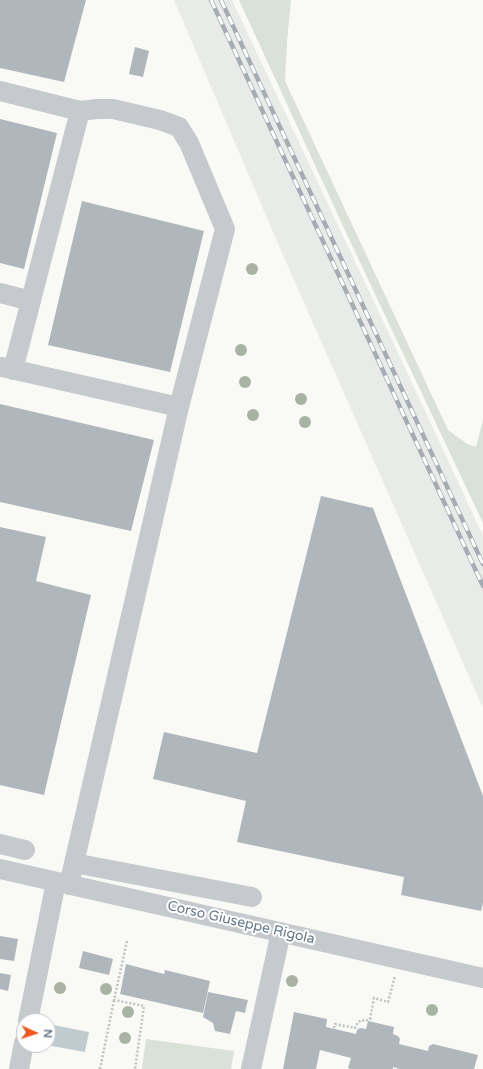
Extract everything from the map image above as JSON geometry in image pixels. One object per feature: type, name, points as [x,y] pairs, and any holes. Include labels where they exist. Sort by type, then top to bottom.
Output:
[{"type":"street","points":[[0,91],[80,111],[113,109],[160,120],[179,127],[189,143],[226,229],[179,407],[74,863],[62,883],[30,1013]]},
{"type":"street","points":[[80,111],[31,301],[7,368],[179,407]]},
{"type":"street","points":[[0,293],[31,301]]},
{"type":"street","points":[[0,844],[25,850]]},
{"type":"street","points":[[74,863],[252,897]]},
{"type":"street","name":"Corso Giuseppe Rigola","points":[[0,869],[483,978]]},
{"type":"street","points":[[251,1069],[280,932]]},
{"type":"street","points":[[19,1069],[22,1053]]},
{"type":"path","points":[[100,1069],[127,941]]},
{"type":"path","points":[[334,1028],[335,1024],[355,1028],[358,1022],[370,1019],[374,998],[388,1002],[395,974]]},
{"type":"path","points":[[114,1000],[144,1006],[135,1069]]},
{"type":"shaded area","points":[[174,0],[232,0],[483,536],[483,708],[279,246]]},
{"type":"shaded area","points":[[239,0],[291,0],[285,81],[448,430],[467,444],[476,447],[483,420],[483,523],[349,239]]},
{"type":"shaded area","points":[[56,1026],[89,1032],[85,1052],[56,1047]]},
{"type":"shaded area","points":[[146,1039],[234,1051],[231,1069],[142,1069]]},
{"type":"building","points":[[0,0],[86,0],[64,82],[0,68]]},
{"type":"building","points":[[135,47],[149,51],[143,77],[129,74]]},
{"type":"building","points":[[0,119],[57,133],[24,269],[0,263]]},
{"type":"building","points":[[82,201],[204,231],[170,372],[48,345]]},
{"type":"building","points":[[0,404],[154,440],[131,531],[0,502]]},
{"type":"building","points":[[321,496],[373,508],[483,796],[483,903],[481,911],[401,895],[404,877],[237,842],[246,801],[153,779],[164,732],[257,753]]},
{"type":"building","points":[[0,527],[46,537],[36,581],[91,595],[44,795],[0,785]]},
{"type":"building","points":[[0,936],[18,939],[14,961],[0,959]]},
{"type":"building","points":[[83,951],[113,959],[109,975],[79,968]]},
{"type":"building","points":[[126,964],[164,974],[165,970],[210,981],[203,1013],[120,994]]},
{"type":"building","points":[[0,973],[11,975],[8,991],[0,989]]},
{"type":"building","points":[[208,992],[248,1000],[245,1013],[236,1011],[230,1034],[215,1031],[213,1023],[203,1017]]},
{"type":"building","points":[[294,1012],[327,1019],[326,1027],[356,1034],[357,1030],[360,1028],[366,1029],[368,1021],[394,1027],[393,1034],[398,1036],[400,1039],[399,1044],[428,1051],[429,1046],[433,1044],[478,1055],[474,1069],[400,1069],[393,1067],[393,1069],[351,1069],[348,1068],[351,1058],[320,1050],[316,1069],[283,1069]]},
{"type":"railway","points":[[211,0],[483,586]]},
{"type":"railway","points":[[221,0],[483,564]]}]
